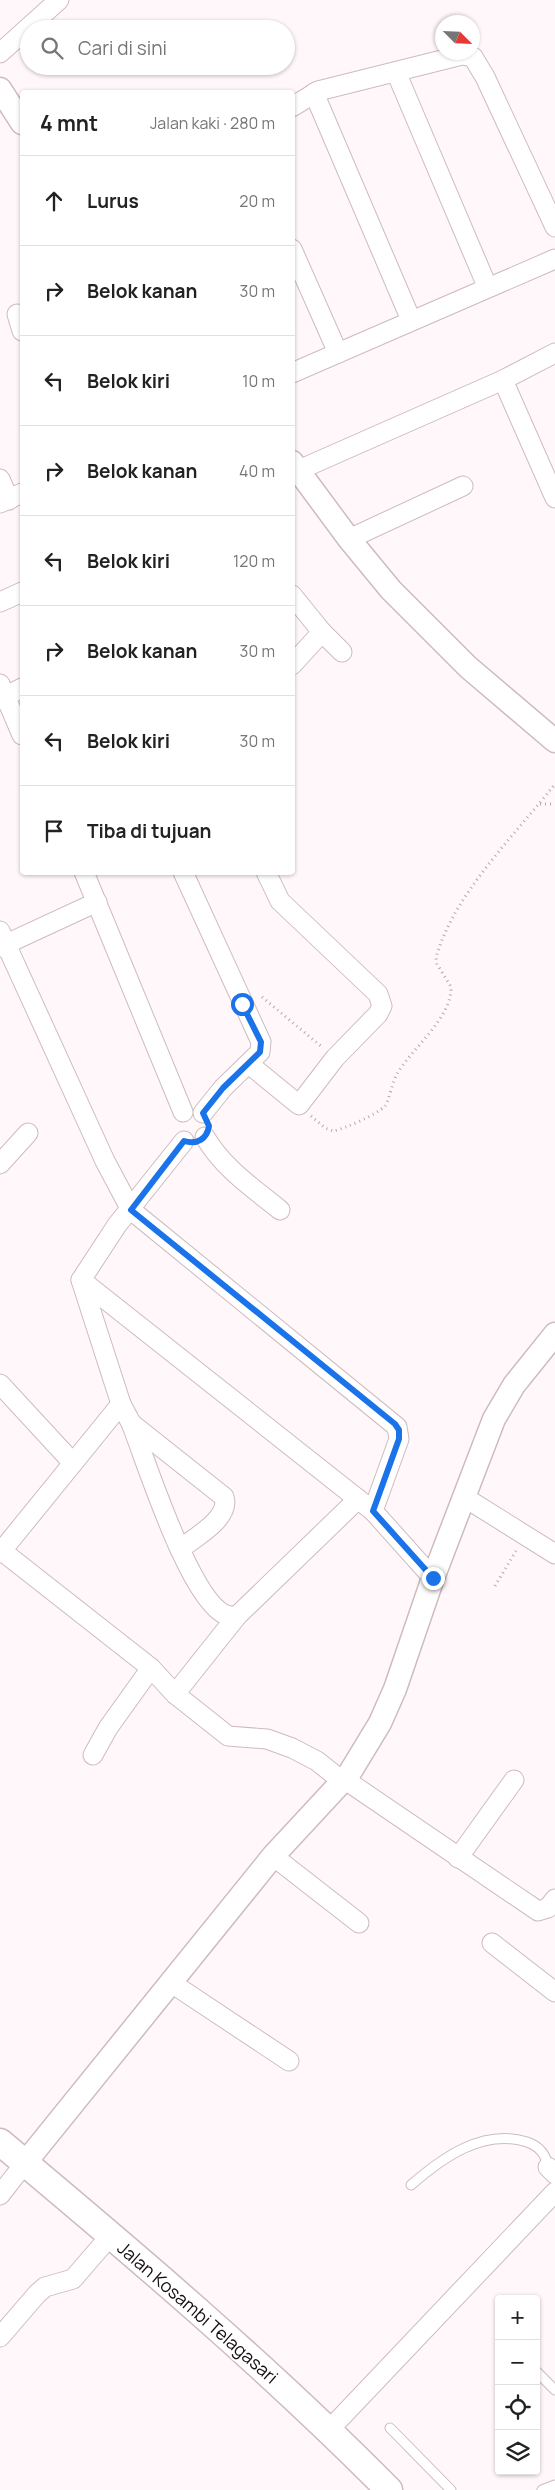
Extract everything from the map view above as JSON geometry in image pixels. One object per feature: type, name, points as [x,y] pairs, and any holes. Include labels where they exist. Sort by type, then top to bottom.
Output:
[{"type":"main road","name":"Jalan Kosambi Telagasari","points":[[0,2142],[111,2236],[329,2430],[389,2490]]},
{"type":"street","points":[[37,20],[59,0]]},
{"type":"street","points":[[0,53],[20,35]]},
{"type":"street","points":[[295,105],[314,93],[462,55],[469,56],[477,62],[555,227]]},
{"type":"street","points":[[396,72],[488,286]]},
{"type":"street","points":[[0,89],[20,120]]},
{"type":"street","points":[[314,93],[410,320]]},
{"type":"street","points":[[295,256],[338,353]]},
{"type":"street","points":[[295,372],[488,286],[555,259]]},
{"type":"street","points":[[555,353],[503,380],[295,469],[391,590],[468,667],[555,741]]},
{"type":"street","points":[[503,380],[555,498]]},
{"type":"street","points":[[0,479],[10,499]]},
{"type":"street","points":[[349,539],[463,486]]},
{"type":"street","points":[[0,602],[20,593]]},
{"type":"street","points":[[295,599],[322,632],[342,652]]},
{"type":"street","points":[[295,662],[322,632]]},
{"type":"street","points":[[20,688],[2,693],[20,731]]},
{"type":"street","points":[[85,875],[183,1112]]},
{"type":"street","points":[[183,875],[261,1042],[260,1052],[223,1088],[203,1113]]},
{"type":"street","points":[[248,1064],[299,1105],[335,1058],[378,1014],[382,1006],[376,992],[280,901],[267,875]]},
{"type":"street","points":[[97,902],[2,941],[105,1161],[131,1210],[397,1427],[399,1439],[366,1505],[237,1616],[176,1694]]},
{"type":"street","points":[[195,1109],[203,1113],[209,1126],[206,1136],[196,1142],[184,1141],[178,1135],[176,1127],[177,1118],[183,1112],[195,1109]]},
{"type":"street","points":[[0,1164],[28,1133]]},
{"type":"street","points":[[206,1136],[214,1152],[238,1176],[280,1210]]},
{"type":"street","points":[[81,1280],[117,1225],[131,1210],[184,1141]]},
{"type":"street","points":[[81,1280],[121,1404],[131,1424],[180,1549],[210,1602],[226,1615],[237,1616]]},
{"type":"street","points":[[81,1280],[366,1505],[433,1578]]},
{"type":"street","points":[[0,2194],[273,1856],[343,1780],[386,1710],[433,1578],[494,1419],[514,1385],[555,1334]]},
{"type":"street","points":[[0,1384],[73,1463]]},
{"type":"street","points":[[121,1404],[1,1552],[151,1668],[176,1694],[228,1736],[267,1739],[292,1748],[317,1761],[538,1912],[548,1908],[555,1899]]},
{"type":"street","points":[[131,1424],[224,1497],[225,1507],[216,1520],[180,1549]]},
{"type":"street","points":[[464,1497],[555,1554]]},
{"type":"street","points":[[93,1755],[108,1728],[151,1668]]},
{"type":"street","points":[[458,1858],[514,1780]]},
{"type":"street","points":[[273,1856],[359,1924]]},
{"type":"street","points":[[492,1943],[555,1992]]},
{"type":"street","points":[[170,1982],[289,2061]]},
{"type":"street","points":[[329,2430],[555,2192]]},
{"type":"street","points":[[0,2337],[37,2294],[45,2287],[73,2279],[111,2236]]},
{"type":"lane","points":[[411,2184],[448,2156],[487,2140],[517,2139],[534,2145],[544,2154],[551,2171]]},
{"type":"lane","points":[[540,2375],[555,2390]]},
{"type":"lane","points":[[390,2428],[451,2490]]},
{"type":"lane","points":[[542,2490],[555,2485]]},
{"type":"path","points":[[299,1105],[315,1120],[333,1131],[384,1106],[397,1074],[447,1006],[451,987],[436,964],[436,958],[458,910],[483,873],[555,784]]},
{"type":"path","points":[[540,804],[555,804]]},
{"type":"path","points":[[255,992],[335,1058]]},
{"type":"path","points":[[495,1586],[525,1535]]},
{"type":"route","points":[[242,1004],[257,1031],[261,1042],[260,1052],[223,1088],[203,1113],[208,1120],[209,1126],[206,1136],[196,1142],[184,1141],[131,1210],[395,1424],[399,1430],[399,1439],[373,1511],[433,1578]]}]
